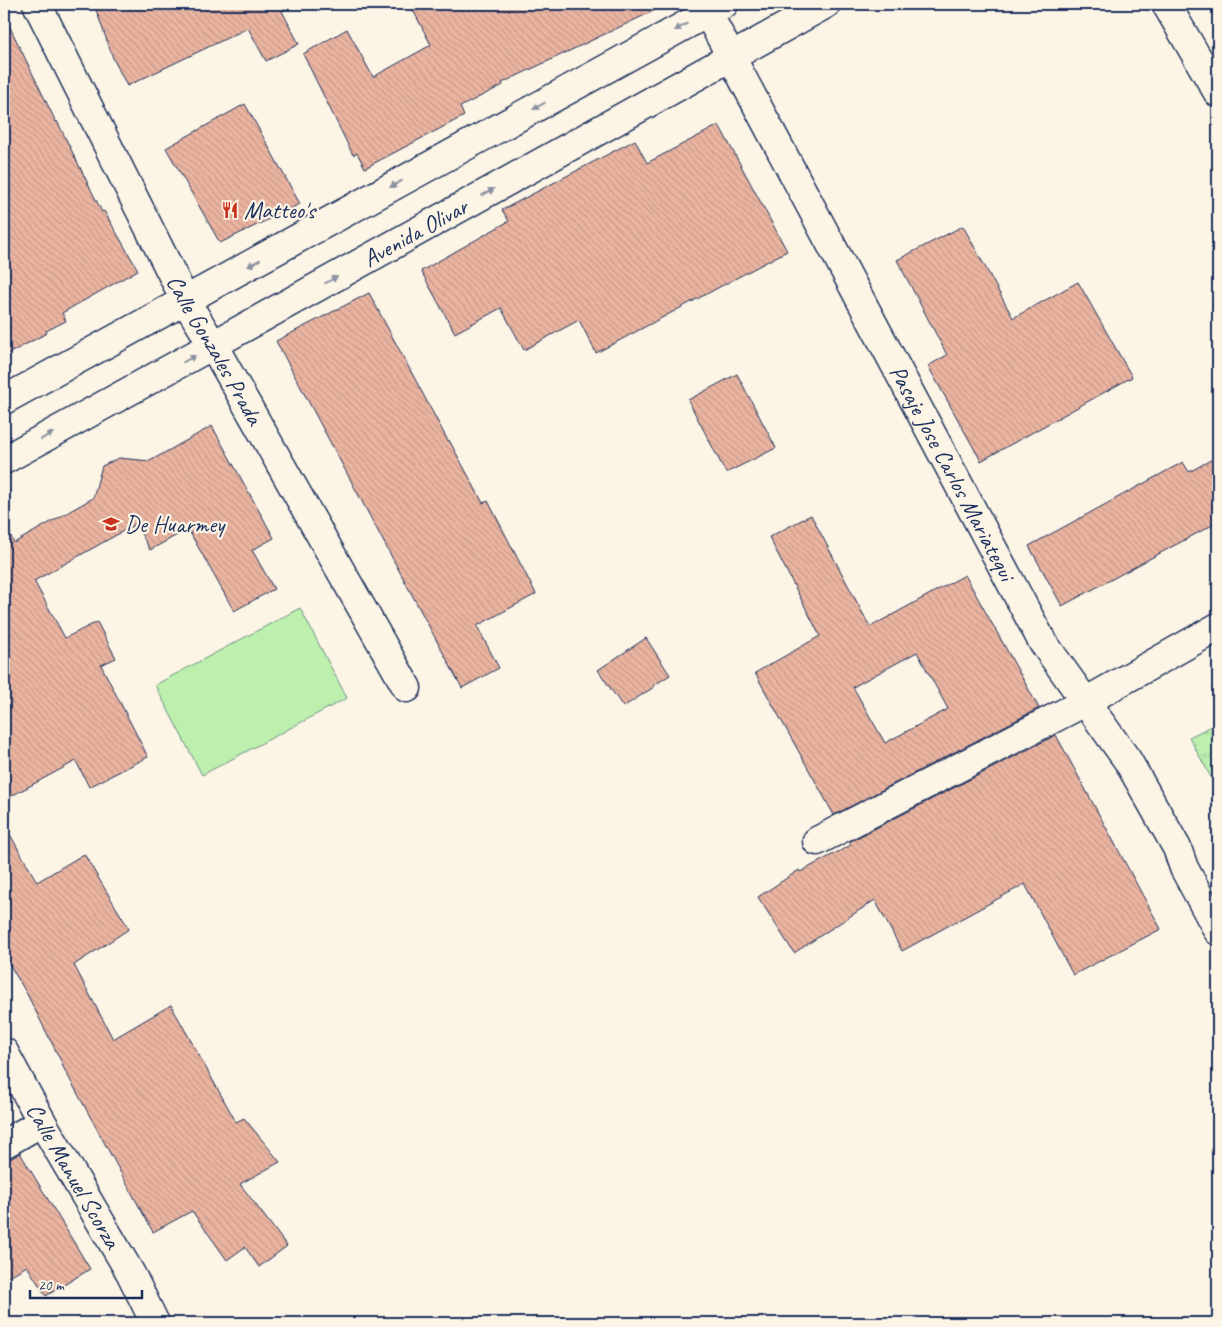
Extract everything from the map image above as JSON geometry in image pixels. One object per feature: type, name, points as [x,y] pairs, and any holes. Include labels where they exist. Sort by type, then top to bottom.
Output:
[{"type":"street","name":"Calle Gonzales Prada","points":[[37,4],[185,300],[407,688]]},
{"type":"street","name":"Avenida Olivar","points":[[4,460],[213,346],[826,4]]},
{"type":"street","points":[[1166,4],[1218,94]]},
{"type":"street","points":[[4,400],[712,7]]},
{"type":"street","name":"Pasaje Jose Carlos Mariatequi","points":[[712,7],[732,56],[1042,641],[1128,760],[1177,848],[1184,868],[1218,931]]},
{"type":"street","points":[[817,841],[1085,702],[1218,627]]},
{"type":"street","name":"Calle Manuel Scorza","points":[[4,1052],[42,1122],[131,1274],[156,1323]]},
{"type":"street","points":[[4,1144],[42,1122]]},
{"type":"green space","points":[[300,608],[347,698],[202,775],[155,685]]},
{"type":"green space","points":[[1218,723],[1218,790],[1189,737]]},
{"type":"building","points":[[94,4],[298,4],[282,11],[299,44],[266,61],[248,28],[127,86],[113,58]]},
{"type":"building","points":[[410,4],[668,4],[502,83],[503,85],[460,107],[464,116],[365,168],[357,153],[353,155],[303,54],[347,29],[373,77],[431,45]]},
{"type":"building","points":[[4,15],[102,212],[104,211],[138,270],[62,313],[66,321],[4,356]]},
{"type":"building","points":[[245,104],[300,204],[220,243],[166,148]]},
{"type":"building","points":[[719,125],[787,251],[596,353],[579,320],[524,350],[501,308],[455,333],[421,271],[509,221],[502,210],[635,140],[647,163]]},
{"type":"building","points":[[963,226],[1013,318],[1078,282],[1132,377],[981,461],[928,366],[947,355],[897,260]]},
{"type":"building","points":[[369,293],[483,503],[488,501],[536,594],[477,626],[499,668],[462,688],[276,341]]},
{"type":"building","points":[[737,374],[776,448],[726,473],[688,400]]},
{"type":"building","points":[[212,426],[274,538],[252,550],[274,589],[234,611],[188,529],[150,550],[136,524],[34,581],[65,638],[97,622],[116,658],[101,665],[148,757],[89,787],[76,761],[4,800],[4,522],[14,543],[93,498],[102,466],[119,458],[150,461]]},
{"type":"building","points":[[1218,456],[1218,522],[1062,606],[1029,546],[1183,462],[1189,472]]},
{"type":"building","points":[[811,515],[870,627],[965,575],[1039,708],[834,815],[755,673],[820,636],[769,537]],"holes":[[[917,652],[948,709],[885,743],[853,687]]]},
{"type":"building","points":[[646,638],[670,675],[623,707],[598,670]]},
{"type":"building","points":[[1056,735],[1161,929],[1073,975],[1025,884],[902,951],[875,900],[794,953],[758,897],[799,870],[800,872],[851,845],[849,842]]},
{"type":"building","points":[[4,824],[37,882],[84,854],[129,929],[74,965],[113,1039],[171,1005],[236,1122],[244,1118],[280,1162],[240,1184],[287,1246],[259,1267],[245,1247],[227,1260],[192,1211],[153,1232],[62,1065],[27,994],[4,955]]},
{"type":"building","points":[[20,1153],[90,1269],[46,1296],[27,1266],[4,1279],[4,1160]]},
{"type":"place","name":"Matteo's","points":[[230,210]]},
{"type":"place","name":"De Huarmey","points":[[111,524]]}]
